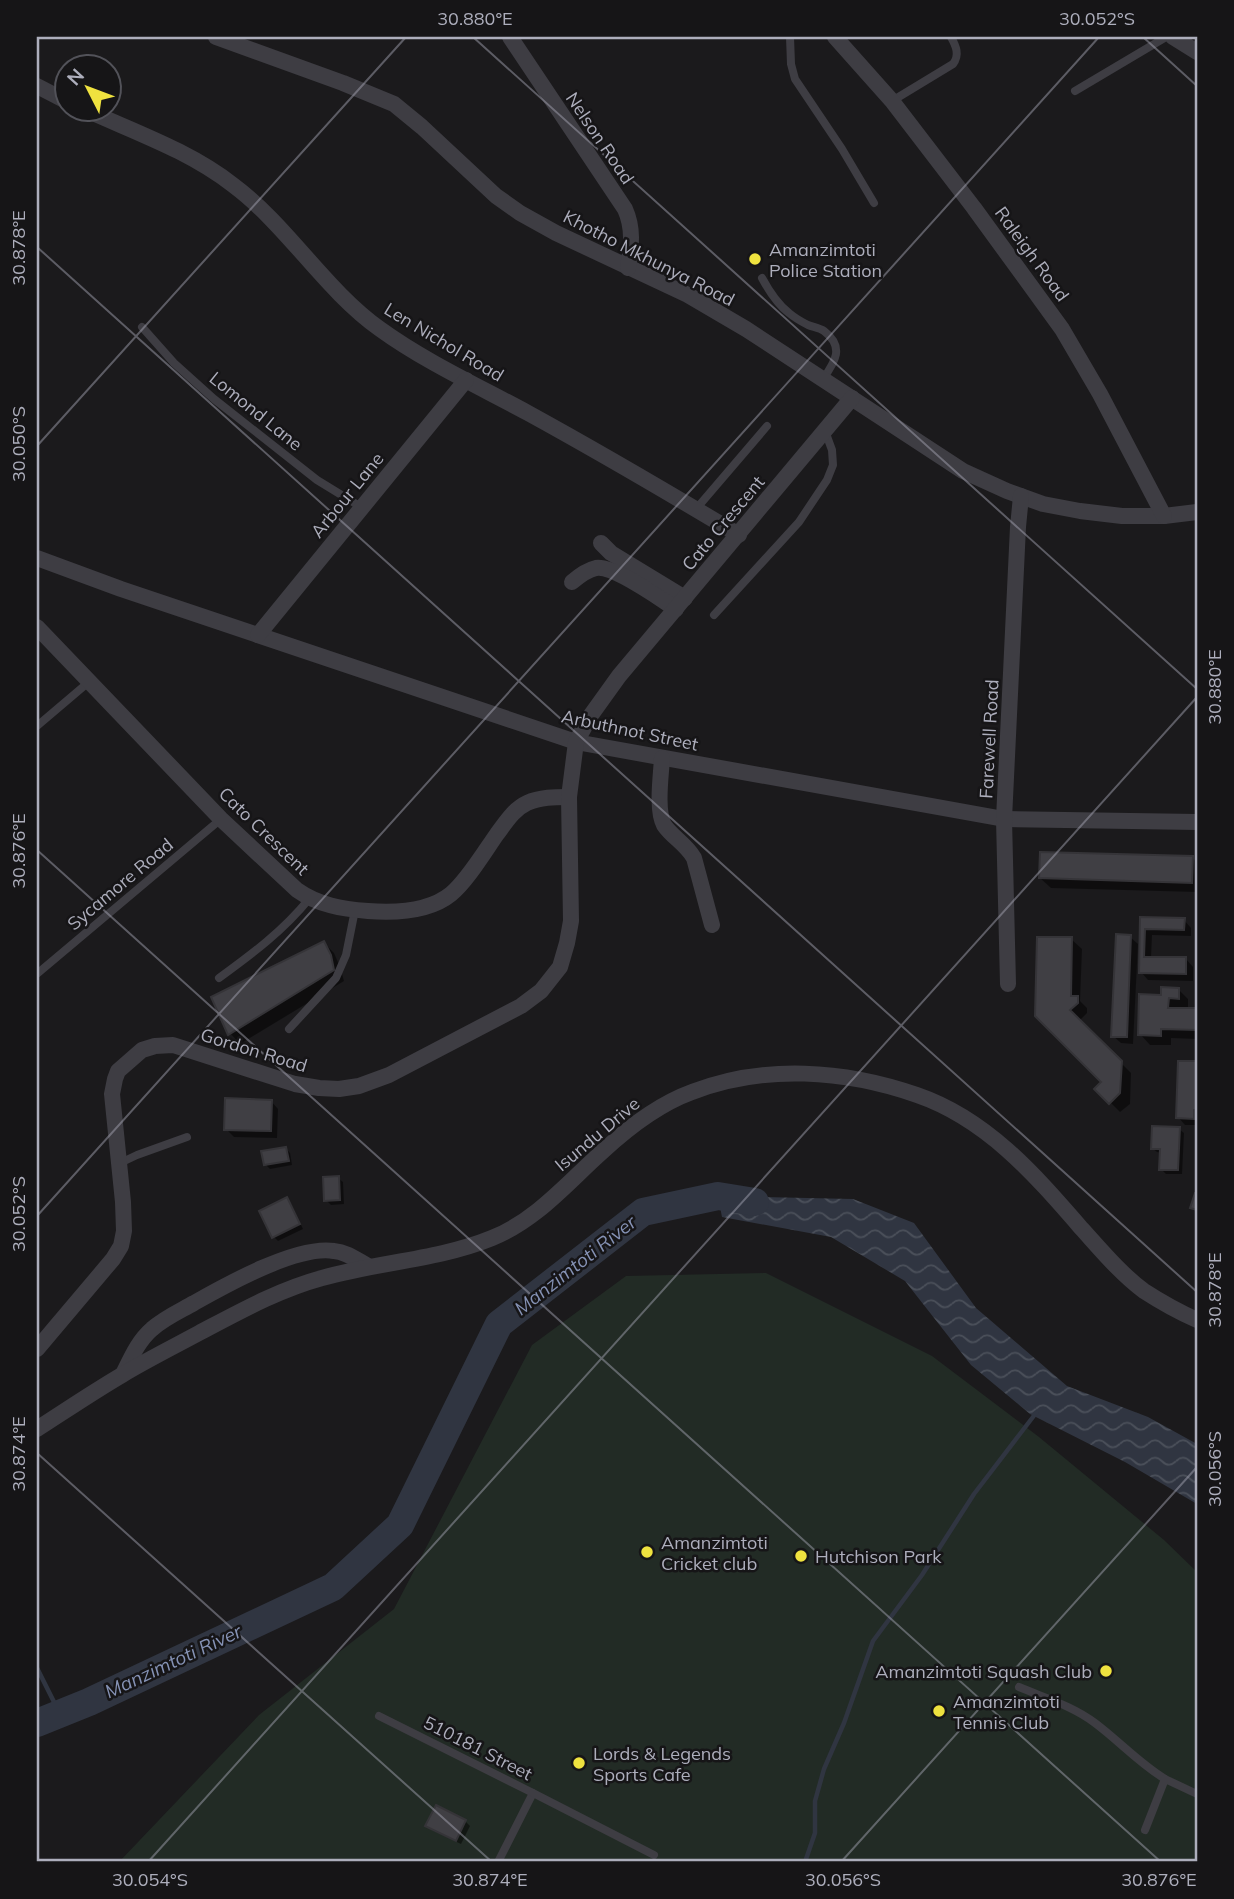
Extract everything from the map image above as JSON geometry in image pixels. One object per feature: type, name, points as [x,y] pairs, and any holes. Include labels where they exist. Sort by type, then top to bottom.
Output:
[{"type":"street","name":"Khotho Mkhunya Road","points":[[216,37],[394,104],[496,197],[520,213],[556,233],[688,295],[746,329],[963,471],[1021,496],[1080,511],[1122,516],[1164,516],[1197,512]]},
{"type":"street","name":"Nelson Road","points":[[510,37],[625,209],[632,234],[628,268]]},
{"type":"street","name":"Raleigh Road","points":[[835,37],[892,101],[975,208],[1062,329],[1100,394],[1164,516]]},
{"type":"street","points":[[1173,37],[1197,52]]},
{"type":"street","name":"Len Nichol Road","points":[[116,122],[183,153],[233,184],[253,201],[360,313],[380,329],[466,380],[627,468],[739,535]]},
{"type":"street","name":"Arbour Lane","points":[[258,635],[466,380]]},
{"type":"street","name":"Cato Crescent","points":[[576,742],[591,715],[619,676],[852,398]]},
{"type":"street","name":"Farewell Road","points":[[1008,984],[1004,819],[1021,496]]},
{"type":"street","points":[[601,543],[611,554],[681,604]]},
{"type":"street","name":"Arbuthnot Street","points":[[37,558],[576,742],[1004,819],[1197,822]]},
{"type":"street","points":[[572,582],[595,568],[606,568],[681,604]]},
{"type":"street","name":"Cato Crescent","points":[[37,626],[221,819],[309,899],[339,908],[381,912],[427,907],[451,894],[514,811],[541,798],[569,797]]},
{"type":"street","name":"Gordon Road","points":[[37,1349],[121,1246],[124,1231],[111,1094],[118,1071],[142,1050],[173,1045],[295,1084],[339,1089],[359,1086],[389,1075],[520,1006],[541,991],[560,967],[571,920],[569,797],[576,742]]},
{"type":"street","points":[[662,758],[661,815],[664,824],[689,849],[694,858],[712,925]]},
{"type":"street","name":"Isundu Drive","points":[[37,1429],[123,1374],[285,1290],[368,1266],[438,1255],[496,1237],[536,1212],[604,1150],[649,1114],[690,1092],[723,1082],[780,1073],[849,1076],[919,1095],[981,1127],[1039,1179],[1108,1258],[1144,1290],[1197,1320]]},
{"type":"street","name":"Isundu Drive","points":[[123,1374],[143,1338],[152,1328],[248,1274],[291,1258],[332,1250],[348,1254],[368,1266]]},
{"type":"lane","points":[[790,37],[791,64],[795,79],[874,203]]},
{"type":"lane","points":[[892,101],[953,64],[957,55],[951,37]]},
{"type":"lane","points":[[1075,91],[1166,37]]},
{"type":"lane","points":[[762,278],[782,307],[823,331],[832,341],[837,352],[835,363],[823,379]]},
{"type":"lane","name":"Lomond Lane","points":[[142,327],[174,363],[214,399],[317,480],[361,507]]},
{"type":"lane","points":[[696,509],[767,426]]},
{"type":"lane","points":[[714,615],[799,522],[827,480],[833,465],[832,450],[825,431]]},
{"type":"lane","points":[[37,726],[90,681]]},
{"type":"lane","name":"Sycamore Road","points":[[38,974],[221,819]]},
{"type":"lane","points":[[219,978],[276,934],[309,899]]},
{"type":"lane","points":[[289,1029],[336,978],[346,955],[355,910]]},
{"type":"lane","points":[[118,1164],[187,1137]]},
{"type":"lane","points":[[1019,1687],[1070,1708],[1093,1721],[1129,1754],[1164,1779],[1197,1794]]},
{"type":"lane","name":"510181 Street","points":[[379,1716],[533,1793],[502,1861]]},
{"type":"lane","points":[[1145,1830],[1164,1779]]},
{"type":"lane","points":[[533,1793],[654,1854]]},
{"type":"shaded area","name":"Hutchison Park","points":[[766,1273],[932,1356],[1039,1437],[1164,1540],[1197,1572],[1197,1853],[1194,1862],[119,1862],[259,1715],[394,1609],[532,1345],[626,1276]]},
{"type":"water","points":[[718,1196],[853,1199],[914,1223],[976,1308],[1067,1386],[1148,1417],[1197,1444],[1197,1504],[1125,1462],[1030,1414],[971,1365],[905,1281],[831,1237],[722,1217]]},
{"type":"building","points":[[1040,852],[1193,856],[1192,883],[1039,878]]},
{"type":"building","points":[[1140,917],[1185,918],[1184,930],[1145,929],[1144,957],[1186,957],[1186,974],[1139,973]]},
{"type":"building","points":[[1116,934],[1131,935],[1127,1037],[1111,1037]]},
{"type":"building","points":[[1037,937],[1072,937],[1071,996],[1078,996],[1078,1003],[1070,1010],[1122,1061],[1120,1093],[1109,1104],[1094,1089],[1101,1082],[1035,1016]]},
{"type":"building","points":[[324,941],[334,970],[228,1035],[211,997]]},
{"type":"building","points":[[1161,987],[1179,988],[1179,999],[1169,998],[1168,1008],[1197,1008],[1197,1030],[1161,1029],[1161,1036],[1138,1035],[1139,994],[1161,995]]},
{"type":"building","points":[[1178,1061],[1197,1061],[1197,1110],[1194,1110],[1194,1119],[1176,1118]]},
{"type":"building","points":[[225,1098],[272,1100],[271,1131],[224,1130]]},
{"type":"building","points":[[1152,1126],[1180,1127],[1178,1170],[1159,1170],[1160,1149],[1151,1149]]},
{"type":"building","points":[[286,1147],[289,1161],[264,1165],[261,1151]]},
{"type":"building","points":[[339,1176],[340,1200],[324,1201],[323,1177]]},
{"type":"building","points":[[1197,1193],[1197,1210],[1190,1208]]},
{"type":"building","points":[[287,1197],[300,1224],[272,1238],[259,1211]]},
{"type":"building","points":[[436,1805],[466,1820],[456,1841],[425,1826]]},
{"type":"waterway","name":"Manzimtoti River","points":[[37,1723],[89,1702],[333,1587],[400,1525],[499,1324],[643,1212],[718,1196],[755,1202]]},
{"type":"waterway","points":[[805,1862],[815,1833],[815,1801],[824,1769],[844,1723],[873,1641],[922,1575],[974,1494],[1036,1413]]},
{"type":"waterway","points":[[37,1668],[60,1714]]},
{"type":"place","name":"Amanzimtoti Police Station","points":[[755,259]]},
{"type":"place","name":"Amanzimtoti Cricket club","points":[[647,1552]]},
{"type":"place","name":"Hutchison Park","points":[[801,1556]]},
{"type":"place","name":"Amanzimtoti Squash Club","points":[[1106,1671]]},
{"type":"place","name":"Amanzimtoti Tennis Club","points":[[939,1711]]},
{"type":"place","name":"Lords & Legends Sports Cafe","points":[[579,1763]]}]
